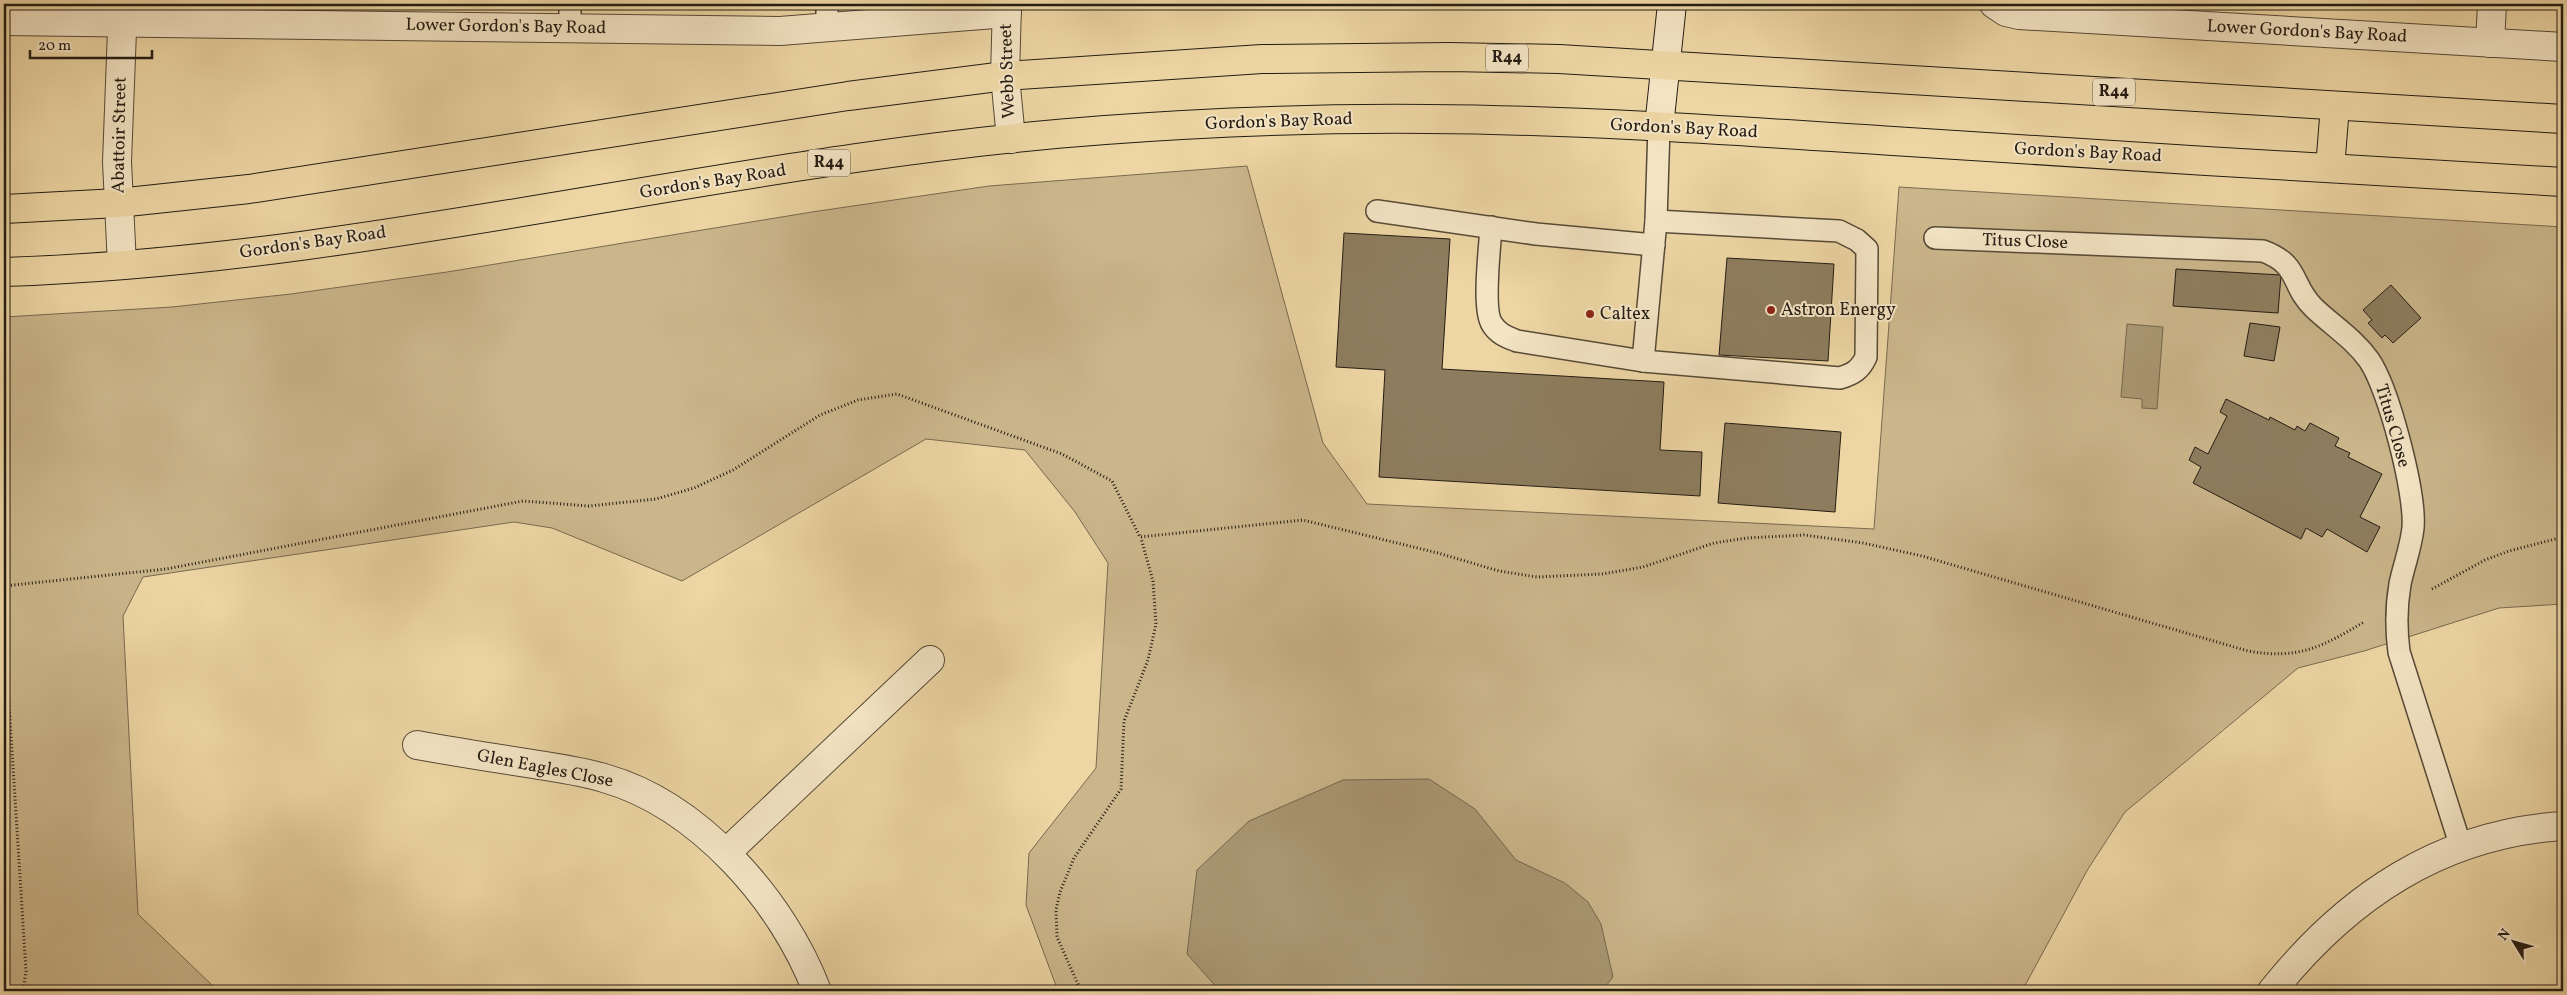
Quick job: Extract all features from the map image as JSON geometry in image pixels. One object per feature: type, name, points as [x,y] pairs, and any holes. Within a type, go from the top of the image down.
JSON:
[{"type":"main road","name":"R44","points":[[4,209],[118,203],[249,190],[848,96],[1006,76],[1169,63],[1350,56],[1558,59],[2563,119]]},
{"type":"main road","points":[[2330,168],[2335,106]]},
{"type":"main road","name":"Gordon's Bay Road","points":[[4,272],[122,265],[256,251],[351,238],[892,153],[1010,139],[1185,125],[1314,120],[1438,119],[1659,127],[2563,182]]},
{"type":"street","points":[[1659,127],[1672,4]]},
{"type":"street","name":"Lower Gordon's Bay Road","points":[[1994,4],[2006,12],[2019,15],[2563,47]]},
{"type":"street","points":[[2490,43],[2492,4]]},
{"type":"street","name":"Lower Gordon's Bay Road","points":[[4,21],[123,14],[570,16],[780,31],[827,15],[1007,8]]},
{"type":"street","name":"Webb Street","points":[[1007,8],[1006,76],[1010,139]]},
{"type":"street","name":"Abattoir Street","points":[[122,265],[117,162],[123,14]]},
{"type":"street","points":[[726,853],[930,660]]},
{"type":"street","name":"Glen Eagles Close","points":[[417,745],[605,778],[660,803],[695,826],[726,853],[774,909],[805,962],[817,991]]},
{"type":"street","points":[[2272,991],[2302,954],[2336,920],[2403,874],[2431,859],[2496,836],[2563,826]]},
{"type":"lane","points":[[1643,361],[1656,221],[1659,127]]},
{"type":"lane","points":[[1377,211],[1566,237],[1654,245]]},
{"type":"lane","points":[[1491,227],[1487,307],[1490,323],[1499,333],[1517,341],[1643,361],[1840,378],[1852,374],[1861,367],[1866,358],[1867,249],[1857,240],[1839,231],[1656,221]]},
{"type":"lane","name":"Titus Close","points":[[1934,238],[2263,251],[2284,261],[2293,272],[2310,304],[2355,343],[2370,361],[2390,403],[2413,510],[2411,543],[2396,607],[2399,652],[2461,847]]},
{"type":"path","points":[[4,586],[166,569],[523,501],[589,506],[656,499],[694,488],[733,470],[820,415],[858,400],[891,394],[914,399],[1062,454],[1112,481],[1140,537],[1152,581],[1156,624],[1148,660],[1124,720],[1122,783],[1115,798],[1074,858],[1060,892],[1056,910],[1057,937],[1081,991]]},
{"type":"path","points":[[1140,537],[1303,520],[1438,553],[1499,571],[1545,577],[1602,574],[1643,567],[1714,543],[1746,538],[1804,534],[1863,543],[1922,556],[2248,651],[2268,655],[2288,655],[2308,652],[2328,644],[2378,614],[2396,607],[2485,560],[2509,550],[2563,537]]},
{"type":"path","points":[[4,625],[26,971],[23,991]]},
{"type":"shaded area","points":[[1247,166],[1323,443],[1367,504],[1874,529],[1899,187],[2563,227],[2563,604],[2499,608],[2364,651],[2298,668],[2125,812],[2088,869],[2022,991],[1058,991],[1026,905],[1029,853],[1096,768],[1108,563],[1075,512],[1025,450],[926,439],[682,581],[552,528],[514,522],[143,577],[123,616],[138,914],[213,986],[509,988],[513,991],[4,991],[4,317],[172,307],[291,294],[447,272],[812,212],[989,186]]},
{"type":"shaded area","points":[[2127,324],[2163,327],[2157,409],[2142,408],[2142,399],[2121,397]]},
{"type":"shaded area","points":[[1429,779],[1475,809],[1516,860],[1565,883],[1588,902],[1601,924],[1613,977],[1602,991],[1220,991],[1187,954],[1197,870],[1249,821],[1343,780]]},
{"type":"building","points":[[1344,233],[1450,239],[1442,369],[1664,382],[1660,450],[1702,452],[1700,496],[1379,477],[1385,370],[1336,367]]},
{"type":"building","points":[[1727,258],[1834,264],[1828,361],[1719,355]]},
{"type":"building","points":[[2176,269],[2281,275],[2278,313],[2173,306]]},
{"type":"building","points":[[2391,285],[2421,318],[2393,343],[2385,335],[2382,338],[2368,323],[2372,320],[2363,310]]},
{"type":"building","points":[[2250,323],[2280,327],[2274,361],[2244,356]]},
{"type":"building","points":[[2226,399],[2269,420],[2270,417],[2295,430],[2297,426],[2305,431],[2310,423],[2339,438],[2335,446],[2350,453],[2348,457],[2382,474],[2360,517],[2380,527],[2367,552],[2327,529],[2322,537],[2306,528],[2301,539],[2193,483],[2201,467],[2189,460],[2195,447],[2208,454],[2227,416],[2220,412]]},
{"type":"building","points":[[1725,423],[1841,432],[1835,512],[1718,503]]},
{"type":"place","name":"Astron Energy","points":[[1771,310]]},
{"type":"place","name":"Caltex","points":[[1590,314]]}]
